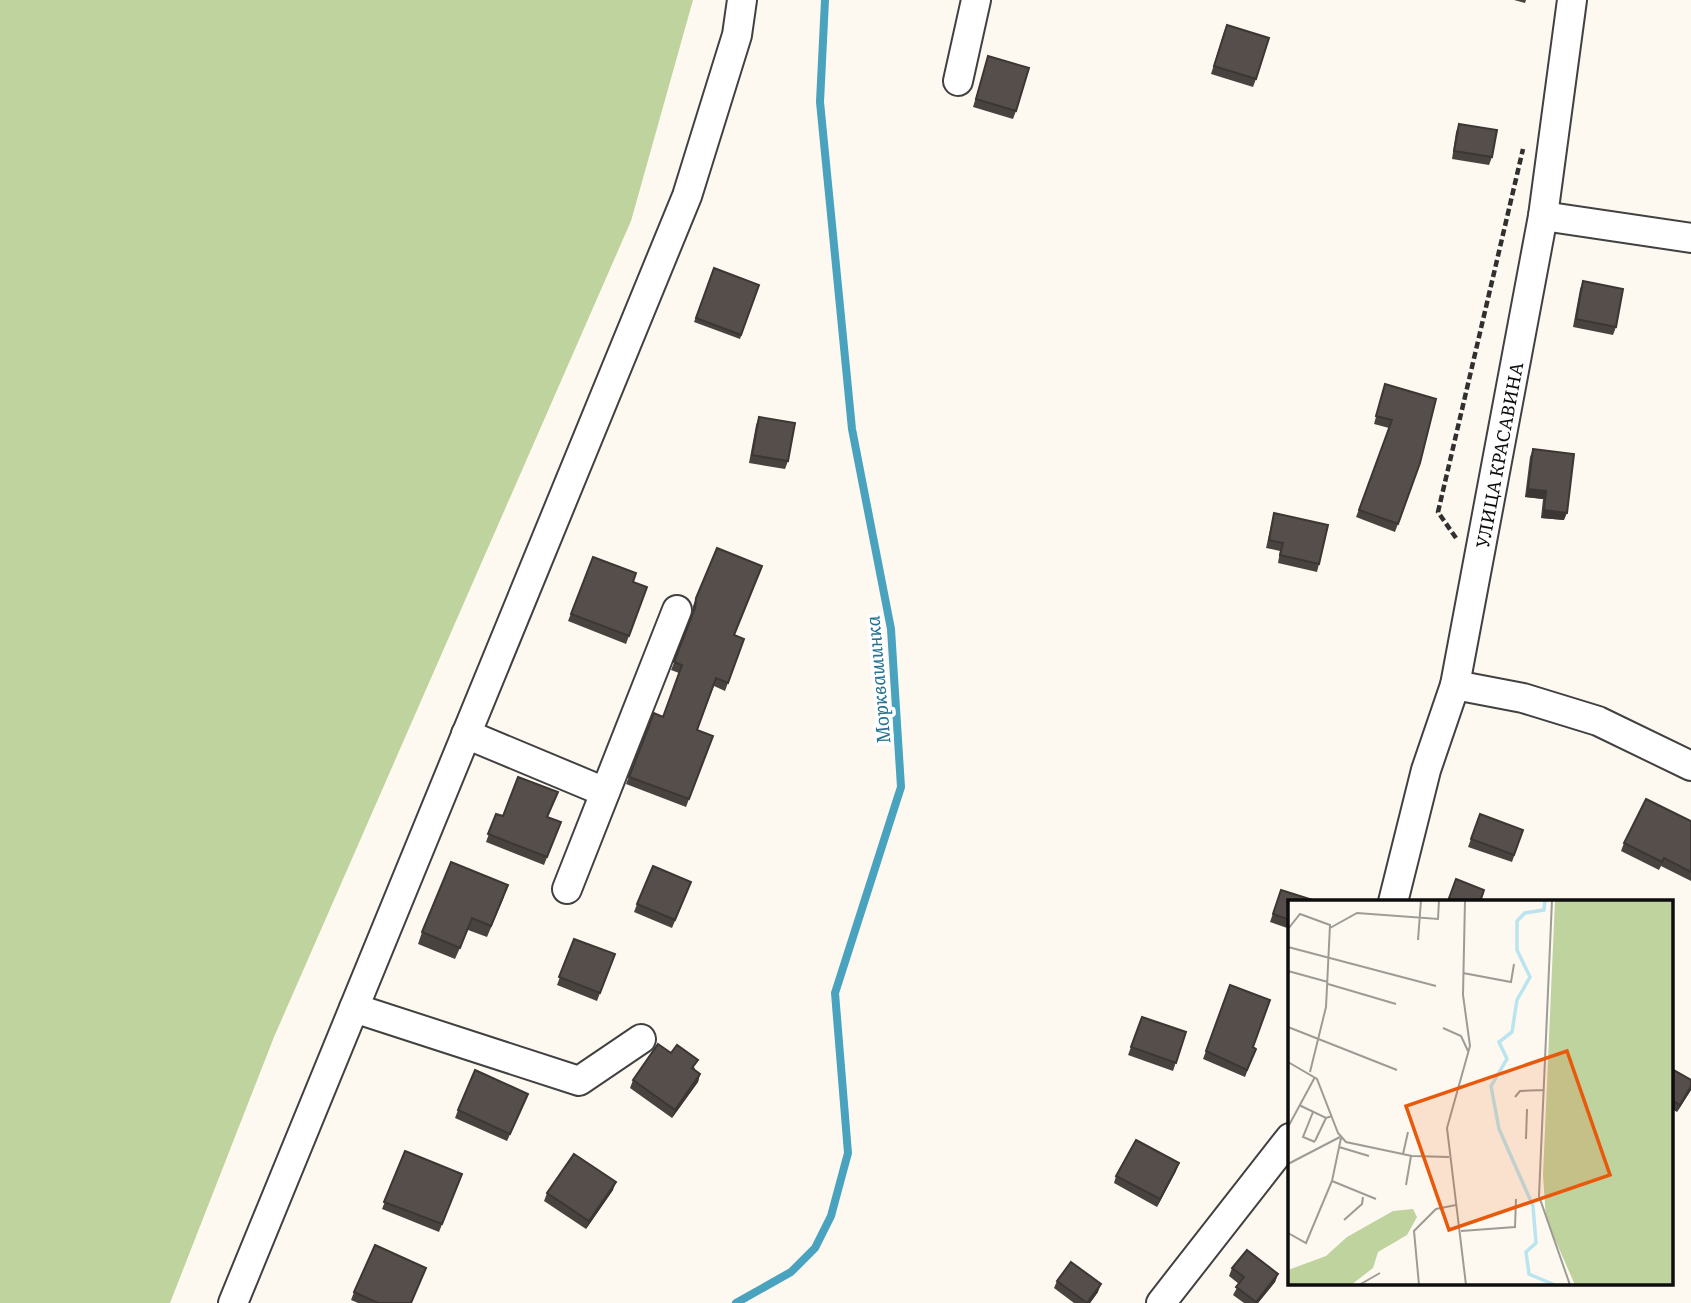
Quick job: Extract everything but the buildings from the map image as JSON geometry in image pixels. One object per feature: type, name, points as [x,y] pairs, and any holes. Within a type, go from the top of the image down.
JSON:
[{"type":"street","points":[[233,1303],[687,196],[737,35],[742,0]]},
{"type":"street","points":[[958,81],[976,0]]},
{"type":"street","name":"УЛИЦА КРАСАВИНА","points":[[1394,900],[1426,770],[1455,685],[1463,646],[1543,215],[1572,0]]},
{"type":"street","points":[[1543,215],[1691,238]]},
{"type":"street","points":[[566,889],[677,610]]},
{"type":"street","points":[[1455,685],[1522,698],[1598,721],[1691,766]]},
{"type":"street","points":[[466,734],[605,792]]},
{"type":"street","points":[[354,1008],[579,1082],[640,1038]]},
{"type":"street","points":[[1161,1303],[1288,1141]]},
{"type":"path","points":[[1477,568],[1438,512],[1524,143]]},
{"type":"green space","points":[[0,0],[693,0],[631,221],[274,1037],[170,1303],[0,1303]]},
{"type":"waterway","name":"Морквашинка","points":[[736,1303],[791,1272],[815,1248],[831,1216],[848,1153],[835,993],[901,787],[891,629],[852,429],[820,102],[825,0]]}]
